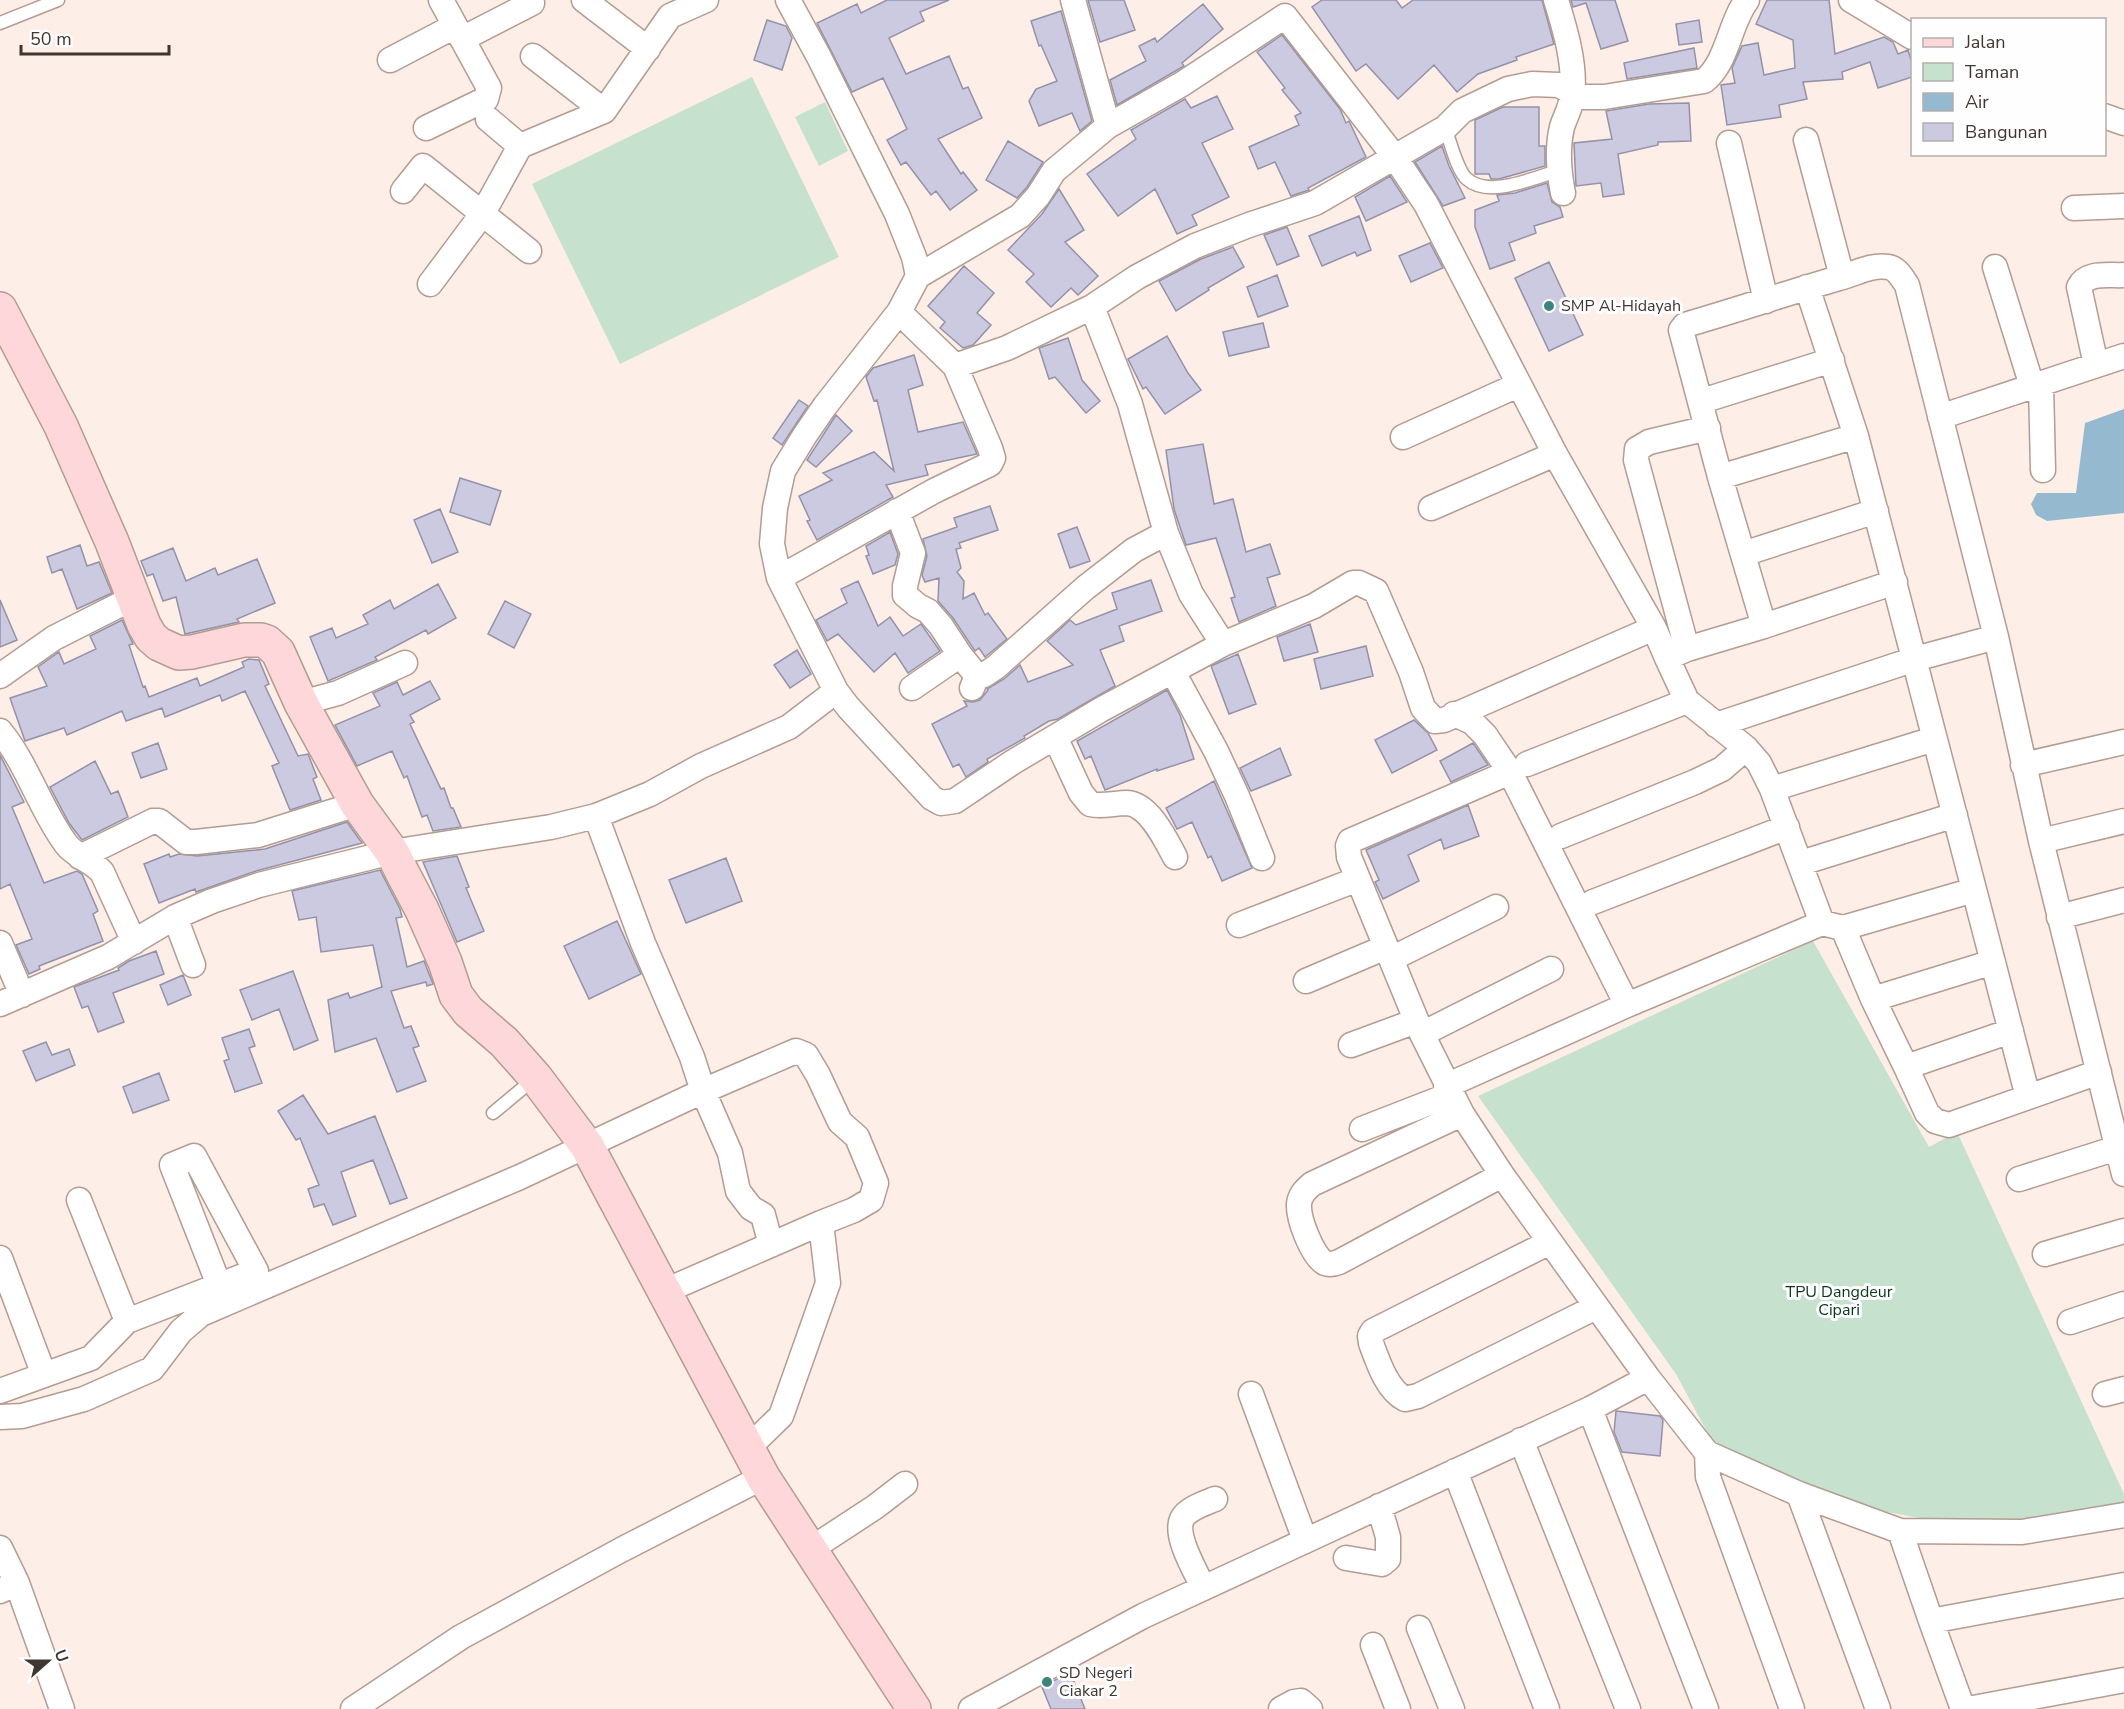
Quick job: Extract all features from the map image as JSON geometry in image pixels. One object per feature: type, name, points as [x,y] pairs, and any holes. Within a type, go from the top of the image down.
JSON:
[{"type":"street","points":[[426,128],[486,99],[489,88],[441,0]]},
{"type":"street","points":[[390,60],[532,3],[530,0]]},
{"type":"street","points":[[584,0],[648,49]]},
{"type":"street","points":[[430,284],[483,213],[520,146],[604,111],[670,16],[706,0]]},
{"type":"street","points":[[788,0],[897,214],[914,257],[918,276]]},
{"type":"street","points":[[1073,0],[1108,126]]},
{"type":"street","points":[[1556,0],[1569,43],[1573,93],[1561,131],[1562,181]]},
{"type":"street","points":[[955,366],[1006,348],[1092,307],[1137,278],[1196,246],[1315,203],[1445,128],[1462,111],[1509,89],[1532,84],[1548,84],[1559,85],[1584,97],[1604,97],[1704,81],[1712,75],[1734,22],[1747,0]]},
{"type":"street","points":[[1851,0],[1911,36]]},
{"type":"street","points":[[1654,628],[1444,720],[1435,720],[1423,708],[1411,672],[1376,591],[1359,583],[1353,583],[1330,598],[1223,644],[1102,709],[1013,762],[955,801],[941,803],[932,798],[917,782],[836,690],[779,578],[772,544],[775,508],[783,471],[825,406],[899,312],[918,276],[1020,216],[1038,196],[1053,171],[1108,126],[1182,84],[1285,16],[1394,156],[1426,204],[1555,453],[1654,628],[1677,653]]},
{"type":"street","points":[[533,56],[604,111]]},
{"type":"street","points":[[2106,117],[2124,123]]},
{"type":"street","points":[[488,119],[520,146]]},
{"type":"street","points":[[1806,140],[1842,278]]},
{"type":"street","points":[[1729,143],[1766,301]]},
{"type":"street","points":[[403,191],[423,166],[530,251]]},
{"type":"street","points":[[2074,208],[2124,206]]},
{"type":"street","points":[[1764,626],[1720,477],[1682,330],[1685,325],[1766,301],[1807,286],[1842,278],[1875,266],[1891,267],[1901,275],[1907,285],[1996,637],[2059,917],[2124,1174]]},
{"type":"street","points":[[1995,267],[2037,385],[2043,470]]},
{"type":"street","points":[[2096,365],[2079,286],[2089,277],[2124,275]]},
{"type":"street","points":[[1807,286],[1856,436],[2028,1096]]},
{"type":"street","points":[[1092,307],[1130,404],[1166,533],[1191,594],[1223,644]]},
{"type":"street","points":[[0,309],[61,426],[151,637],[173,651],[192,652],[244,640],[267,642],[278,652],[301,703],[357,804],[392,852],[422,910],[445,962],[456,995],[468,1011],[504,1042],[536,1078],[587,1146],[763,1477],[914,1709]]},
{"type":"street","points":[[779,578],[934,491],[990,464],[993,458],[955,366],[899,312]]},
{"type":"street","points":[[1940,417],[2124,356]]},
{"type":"street","points":[[1701,401],[1832,360]]},
{"type":"street","points":[[1403,437],[1518,385]]},
{"type":"street","points":[[1708,428],[1649,442],[1637,449],[1636,460],[1687,701],[1746,747],[1759,763],[1772,789],[1801,863],[1873,999],[1927,1113],[1935,1121],[1949,1125],[2099,1072]]},
{"type":"street","points":[[1720,477],[1856,436]]},
{"type":"street","points":[[1431,508],[1555,453]]},
{"type":"street","points":[[1743,554],[1876,511]]},
{"type":"street","points":[[897,512],[913,553],[905,595],[928,611],[941,626],[975,682],[996,667],[1085,588],[1134,550],[1166,533]]},
{"type":"street","points":[[1677,653],[1895,582]]},
{"type":"street","points":[[0,676],[54,638],[133,598]]},
{"type":"street","points":[[1716,725],[1915,659],[1996,637]]},
{"type":"street","points":[[912,688],[960,655]]},
{"type":"street","points":[[301,703],[338,693],[405,663]]},
{"type":"street","points":[[1173,672],[1216,751],[1262,858]]},
{"type":"street","points":[[0,1004],[108,957],[175,917],[259,885],[392,852],[551,827],[596,816],[650,794],[701,766],[789,727],[836,690]]},
{"type":"street","points":[[1687,701],[1519,768],[1350,841],[1349,857],[1419,1028],[1453,1098],[1502,1175],[1596,1307],[1707,1453],[1799,1494],[1900,1530],[2022,1532],[2124,1515]]},
{"type":"street","points":[[1454,714],[1472,722],[1519,768],[1627,1005]]},
{"type":"street","points":[[0,731],[29,774],[59,834],[80,857],[94,862],[102,872],[134,942]]},
{"type":"street","points":[[1055,737],[1081,793],[1090,804],[1097,806],[1136,804],[1147,813],[1166,839],[1175,857]]},
{"type":"street","points":[[1772,789],[1934,739]]},
{"type":"street","points":[[2023,765],[2124,742]]},
{"type":"street","points":[[1561,836],[1695,782],[1722,769],[1746,747]]},
{"type":"street","points":[[80,857],[153,821],[159,821],[186,842],[196,842],[258,835],[357,804]]},
{"type":"street","points":[[596,816],[643,943],[730,1153],[738,1191],[751,1208],[763,1215],[771,1245]]},
{"type":"street","points":[[1801,863],[1955,816]]},
{"type":"street","points":[[2041,841],[2124,821]]},
{"type":"street","points":[[1593,902],[1787,827]]},
{"type":"street","points":[[1239,925],[1358,879]]},
{"type":"street","points":[[1502,1175],[1339,1262],[1329,1264],[1323,1262],[1313,1250],[1301,1220],[1299,1204],[1304,1191],[1312,1184],[1453,1098],[1627,1005],[1833,925],[1974,890]]},
{"type":"street","points":[[2059,917],[2124,900]]},
{"type":"street","points":[[1306,981],[1388,953],[1496,907]]},
{"type":"street","points":[[175,917],[193,965]]},
{"type":"street","points":[[0,943],[22,994]]},
{"type":"street","points":[[1873,999],[1993,962]]},
{"type":"street","points":[[1351,1045],[1419,1028],[1551,969]]},
{"type":"street","points":[[1906,1067],[2010,1031]]},
{"type":"street","points":[[0,1417],[22,1416],[84,1399],[152,1369],[182,1331],[201,1314],[408,1226],[796,1052],[806,1055],[840,1122],[858,1137],[876,1183],[871,1200],[854,1210],[665,1291]]},
{"type":"street","points":[[1362,1129],[1453,1098]]},
{"type":"street","points":[[2019,1179],[2117,1148]]},
{"type":"street","points":[[0,1391],[91,1358],[127,1321],[219,1286],[256,1271],[194,1156],[172,1165],[219,1286]]},
{"type":"street","points":[[79,1200],[127,1321]]},
{"type":"street","points":[[748,1448],[781,1416],[828,1283],[821,1223]]},
{"type":"street","points":[[2045,1254],[2124,1232]]},
{"type":"street","points":[[1550,1242],[1373,1331],[1370,1336],[1371,1343],[1392,1387],[1399,1396],[1410,1400],[1596,1307]]},
{"type":"street","points":[[0,1258],[44,1375]]},
{"type":"street","points":[[2070,1322],[2124,1304]]},
{"type":"street","points":[[971,1709],[1143,1616],[1590,1409],[1648,1378]]},
{"type":"street","points":[[1251,1394],[1305,1540]]},
{"type":"street","points":[[1590,1409],[1706,1709]]},
{"type":"street","points":[[1521,1440],[1628,1709]]},
{"type":"street","points":[[1707,1453],[1708,1477],[1792,1709]]},
{"type":"street","points":[[1455,1471],[1547,1709]]},
{"type":"street","points":[[353,1709],[461,1637],[621,1550],[763,1477]]},
{"type":"street","points":[[812,1549],[905,1484]]},
{"type":"street","points":[[1799,1494],[1878,1709]]},
{"type":"street","points":[[1203,1587],[1182,1541],[1182,1520],[1187,1513],[1215,1499]]},
{"type":"street","points":[[1346,1558],[1382,1564],[1388,1559],[1388,1537],[1379,1506]]},
{"type":"street","points":[[1900,1530],[1931,1621],[1966,1709],[2124,1680]]},
{"type":"street","points":[[0,1548],[9,1587],[62,1709]]},
{"type":"street","points":[[1931,1621],[2124,1585]]},
{"type":"street","points":[[1419,1628],[1452,1709]]},
{"type":"street","points":[[1372,1645],[1398,1709]]},
{"type":"street","points":[[1281,1709],[1301,1701],[1310,1709]]},
{"type":"lane","points":[[0,22],[32,5],[58,0]]},
{"type":"lane","points":[[1445,128],[1462,173],[1467,180],[1483,187],[1562,181]]},
{"type":"lane","points":[[493,1113],[536,1078]]},
{"type":"green space","points":[[752,77],[839,257],[620,364],[532,184]]},
{"type":"green space","points":[[825,102],[848,151],[819,166],[795,117]]},
{"type":"green space","name":"TPU Dangdeur Cipari","points":[[1813,941],[1929,1147],[1957,1132],[2124,1494],[2124,1506],[1985,1530],[1811,1498],[1721,1458],[1676,1374],[1478,1096]]},
{"type":"water","points":[[2124,409],[2124,513],[2047,521],[2036,515],[2031,504],[2037,493],[2076,493],[2085,423]]},
{"type":"building","points":[[887,0],[949,0],[920,12],[924,21],[889,38],[906,74],[949,56],[963,89],[968,87],[982,118],[938,139],[961,174],[963,172],[977,190],[950,210],[936,191],[931,195],[906,162],[901,165],[887,140],[907,129],[883,78],[852,92],[817,23],[857,4],[861,13]]},
{"type":"building","points":[[1088,0],[1124,0],[1135,30],[1100,42]]},
{"type":"building","points":[[1322,0],[1396,0],[1402,8],[1413,0],[1542,0],[1554,44],[1516,57],[1517,60],[1478,74],[1457,92],[1434,65],[1398,99],[1366,64],[1356,71],[1312,7]]},
{"type":"building","points":[[1571,0],[1615,0],[1628,41],[1601,49],[1586,3],[1573,7]]},
{"type":"building","points":[[1767,0],[1829,0],[1835,54],[1884,37],[1893,42],[1898,54],[1908,50],[1911,60],[1911,77],[1878,88],[1870,62],[1842,72],[1843,79],[1803,82],[1807,99],[1779,105],[1781,117],[1727,125],[1721,85],[1735,83],[1732,68],[1742,46],[1758,43],[1764,75],[1795,68],[1793,40],[1756,24]]},
{"type":"building","points":[[1203,4],[1223,29],[1182,63],[1184,66],[1117,105],[1110,80],[1146,61],[1139,46],[1155,38],[1157,42]]},
{"type":"building","points":[[1061,11],[1092,121],[1080,131],[1072,113],[1039,126],[1029,101],[1036,89],[1057,81],[1041,45],[1039,46],[1031,21]]},
{"type":"building","points":[[767,20],[786,26],[792,38],[782,70],[754,60]]},
{"type":"building","points":[[1699,20],[1702,42],[1679,45],[1676,24]]},
{"type":"building","points":[[1282,35],[1340,109],[1346,123],[1349,121],[1366,157],[1308,188],[1309,190],[1291,196],[1275,162],[1258,169],[1249,147],[1299,125],[1295,116],[1301,113],[1282,90],[1285,88],[1257,52]]},
{"type":"building","points":[[1694,48],[1697,68],[1627,79],[1624,63]]},
{"type":"building","points":[[1217,96],[1233,129],[1202,143],[1229,197],[1192,215],[1197,225],[1177,234],[1155,189],[1118,216],[1087,174],[1136,139],[1131,130],[1185,99],[1191,108]]},
{"type":"building","points":[[1689,103],[1691,141],[1658,142],[1658,145],[1618,154],[1624,194],[1603,197],[1601,183],[1576,186],[1574,143],[1612,139],[1606,111],[1649,104]]},
{"type":"building","points":[[1503,107],[1539,107],[1539,146],[1545,146],[1545,166],[1499,179],[1491,179],[1489,174],[1475,174],[1475,120]]},
{"type":"building","points":[[1008,141],[1043,162],[1017,198],[986,180]]},
{"type":"building","points":[[1442,146],[1465,198],[1443,206],[1415,162]]},
{"type":"building","points":[[1390,176],[1407,202],[1366,221],[1355,197]]},
{"type":"building","points":[[1547,183],[1552,202],[1560,207],[1563,217],[1534,226],[1536,233],[1509,243],[1515,260],[1490,269],[1475,227],[1475,210],[1499,201],[1497,195],[1515,193]]},
{"type":"building","points":[[1059,189],[1084,230],[1065,242],[1098,276],[1078,295],[1071,288],[1051,307],[1026,282],[1034,274],[1008,250],[1042,214]]},
{"type":"building","points":[[1359,216],[1371,250],[1357,256],[1355,252],[1322,266],[1309,236]]},
{"type":"building","points":[[1287,227],[1299,256],[1277,265],[1264,235]]},
{"type":"building","points":[[1430,243],[1443,268],[1411,282],[1399,256]]},
{"type":"building","points":[[1233,247],[1244,267],[1208,288],[1209,290],[1176,311],[1159,281],[1201,259]]},
{"type":"building","name":"SMP Al-Hidayah","points":[[1549,262],[1583,335],[1549,351],[1515,278]]},
{"type":"building","points":[[964,266],[994,293],[977,313],[991,325],[973,345],[963,348],[940,328],[945,322],[928,306]]},
{"type":"building","points":[[1277,275],[1288,306],[1258,317],[1247,287]]},
{"type":"building","points":[[1263,323],[1269,347],[1229,356],[1223,332]]},
{"type":"building","points":[[1167,336],[1188,373],[1201,390],[1165,414],[1146,387],[1143,389],[1128,359]]},
{"type":"building","points":[[1068,338],[1082,380],[1100,401],[1086,413],[1055,377],[1049,379],[1039,348]]},
{"type":"building","points":[[914,355],[923,385],[908,390],[918,432],[963,422],[977,454],[925,465],[928,475],[886,485],[893,497],[817,540],[807,521],[810,520],[799,496],[832,480],[823,473],[874,452],[894,471],[877,400],[874,401],[866,377],[873,368]]},
{"type":"building","points":[[799,400],[808,406],[782,445],[773,438]]},
{"type":"building","points":[[836,415],[852,431],[816,467],[807,460]]},
{"type":"building","points":[[1203,444],[1214,504],[1233,499],[1246,552],[1270,544],[1280,574],[1267,578],[1276,606],[1239,622],[1231,598],[1235,597],[1216,538],[1186,545],[1174,509],[1166,450]]},
{"type":"building","points":[[460,478],[501,491],[490,525],[450,512]]},
{"type":"building","points":[[990,506],[998,530],[959,543],[961,548],[956,549],[961,568],[957,572],[964,581],[963,599],[974,593],[985,615],[988,613],[1007,639],[985,657],[979,648],[975,651],[953,618],[938,601],[939,578],[925,582],[922,575],[927,556],[923,539],[957,527],[954,518]]},
{"type":"building","points":[[440,509],[458,552],[432,563],[414,520]]},
{"type":"building","points":[[1077,527],[1090,561],[1070,568],[1058,534]]},
{"type":"building","points":[[890,532],[898,554],[895,565],[873,574],[866,556],[869,555],[866,546]]},
{"type":"building","points":[[80,545],[87,566],[99,562],[112,593],[77,609],[62,569],[52,573],[47,557]]},
{"type":"building","points":[[173,548],[186,581],[215,568],[218,575],[257,559],[275,603],[237,619],[239,622],[185,634],[176,597],[163,601],[153,574],[147,576],[141,561]]},
{"type":"building","points":[[1151,580],[1162,611],[1119,626],[1124,641],[1100,650],[1115,686],[1024,736],[1025,738],[987,759],[988,762],[966,777],[959,764],[953,767],[932,724],[967,706],[964,701],[980,700],[987,689],[1004,679],[1020,665],[1028,682],[1073,665],[1047,641],[1070,620],[1076,625],[1117,609],[1112,593]]},
{"type":"building","points":[[858,581],[878,626],[890,617],[903,636],[921,624],[940,651],[908,673],[895,653],[874,672],[838,634],[827,641],[816,620],[847,603],[841,589]]},
{"type":"building","points":[[438,584],[456,618],[428,634],[426,630],[375,657],[377,660],[328,681],[310,637],[332,628],[336,638],[368,624],[363,615],[390,600],[394,609]]},
{"type":"building","points":[[0,600],[17,640],[0,647]]},
{"type":"building","points":[[505,601],[531,614],[514,648],[488,634]]},
{"type":"building","points":[[122,620],[133,644],[129,645],[143,687],[145,686],[149,697],[197,678],[200,686],[244,667],[242,662],[249,659],[259,660],[269,684],[265,686],[298,756],[308,754],[317,777],[313,779],[321,800],[290,810],[272,766],[279,763],[245,691],[222,701],[220,695],[165,717],[162,708],[126,721],[122,711],[67,735],[64,728],[25,741],[10,698],[47,686],[38,667],[59,652],[64,664],[96,649],[90,636]]},
{"type":"building","points":[[1310,624],[1318,652],[1284,661],[1277,637]]},
{"type":"building","points":[[1366,646],[1373,676],[1321,689],[1314,659]]},
{"type":"building","points":[[797,650],[811,674],[790,688],[774,665]]},
{"type":"building","points":[[1238,654],[1256,704],[1229,714],[1211,666]]},
{"type":"building","points":[[430,681],[440,699],[410,715],[414,722],[410,724],[441,789],[444,788],[461,827],[433,831],[427,815],[422,817],[407,776],[404,778],[392,751],[357,766],[335,725],[380,706],[373,693],[397,682],[403,695]]},
{"type":"building","points":[[1167,690],[1180,715],[1194,759],[1157,771],[1157,769],[1105,790],[1091,756],[1085,759],[1077,741]]},
{"type":"building","points":[[1414,720],[1428,733],[1437,750],[1392,773],[1375,740]]},
{"type":"building","points":[[158,743],[167,769],[141,778],[132,753]]},
{"type":"building","points":[[1473,743],[1488,765],[1451,782],[1440,761]]},
{"type":"building","points":[[1280,748],[1291,775],[1251,791],[1240,768]]},
{"type":"building","points":[[0,755],[24,802],[12,807],[44,883],[77,871],[82,874],[98,911],[93,914],[103,941],[39,966],[40,969],[29,974],[16,945],[32,939],[10,884],[0,889]]},
{"type":"building","points":[[95,761],[111,794],[118,791],[128,817],[82,840],[69,823],[50,787]]},
{"type":"building","points":[[1214,781],[1252,868],[1222,881],[1211,856],[1208,858],[1192,822],[1177,829],[1166,808]]},
{"type":"building","points":[[1468,805],[1479,836],[1444,849],[1441,839],[1408,855],[1419,881],[1383,899],[1375,882],[1379,880],[1366,850]]},
{"type":"building","points":[[347,822],[362,843],[256,871],[196,892],[195,889],[159,903],[144,864],[169,854],[170,857],[179,854],[197,856],[265,849]]},
{"type":"building","points":[[457,856],[469,887],[466,888],[484,931],[457,942],[423,862]]},
{"type":"building","points":[[726,858],[742,901],[686,923],[669,880]]},
{"type":"building","points":[[380,870],[400,909],[402,917],[396,918],[407,967],[424,961],[433,984],[427,986],[426,982],[391,991],[404,1028],[411,1026],[419,1046],[413,1048],[426,1081],[397,1092],[376,1038],[335,1052],[328,1000],[348,993],[350,998],[382,987],[373,945],[321,952],[316,917],[299,920],[292,891]]},
{"type":"building","points":[[617,921],[641,974],[589,999],[564,946]]},
{"type":"building","points":[[156,951],[164,974],[113,993],[124,1022],[98,1032],[88,1006],[82,1008],[74,987],[119,970],[118,968],[129,961]]},
{"type":"building","points":[[293,971],[318,1040],[294,1050],[279,1009],[252,1020],[240,990]]},
{"type":"building","points":[[183,975],[191,995],[168,1005],[160,985]]},
{"type":"building","points":[[249,1029],[255,1046],[249,1048],[262,1083],[235,1092],[224,1061],[229,1059],[222,1038]]},
{"type":"building","points":[[46,1042],[52,1055],[69,1049],[75,1065],[36,1081],[23,1051]]},
{"type":"building","points":[[159,1073],[169,1100],[133,1113],[123,1087]]},
{"type":"building","points":[[303,1095],[328,1134],[375,1116],[407,1198],[390,1204],[373,1160],[341,1172],[356,1216],[333,1225],[324,1204],[314,1207],[308,1189],[319,1185],[300,1138],[296,1140],[278,1111]]},
{"type":"building","points":[[1616,1411],[1660,1416],[1663,1420],[1660,1456],[1622,1452],[1614,1432]]},
{"type":"building","points":[[1070,1672],[1085,1709],[1051,1709],[1042,1687]]},
{"type":"place","name":"SMP Al-Hidayah","points":[[1549,306]]},
{"type":"place","name":"SD Negeri Ciakar 2","points":[[1047,1682]]}]
